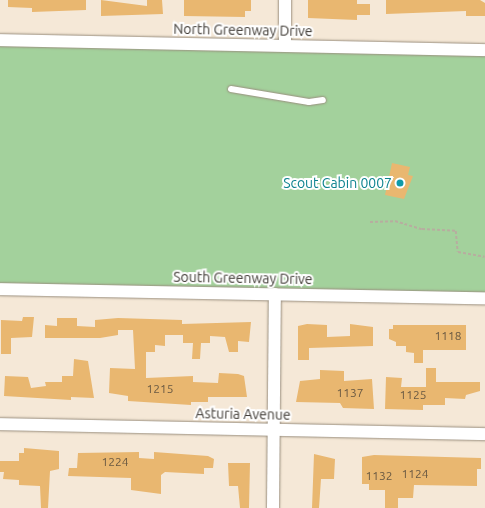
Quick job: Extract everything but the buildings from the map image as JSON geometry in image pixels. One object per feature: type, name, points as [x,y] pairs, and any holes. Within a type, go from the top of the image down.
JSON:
[{"type":"street","points":[[285,0],[285,45]]},
{"type":"street","name":"North Greenway Drive","points":[[0,40],[485,50]]},
{"type":"street","name":"South Greenway Drive","points":[[0,288],[485,298]]},
{"type":"street","points":[[273,508],[275,294]]},
{"type":"street","name":"Asturia Avenue","points":[[0,424],[485,434]]},
{"type":"lane","points":[[231,89],[309,102],[323,100]]},
{"type":"path","points":[[370,222],[395,221],[422,229],[456,231],[458,252],[485,257]]},
{"type":"green space","points":[[0,44],[485,54],[485,294],[0,284]]},
{"type":"place","name":"Scout Cabin 0007","points":[[400,183]]}]
